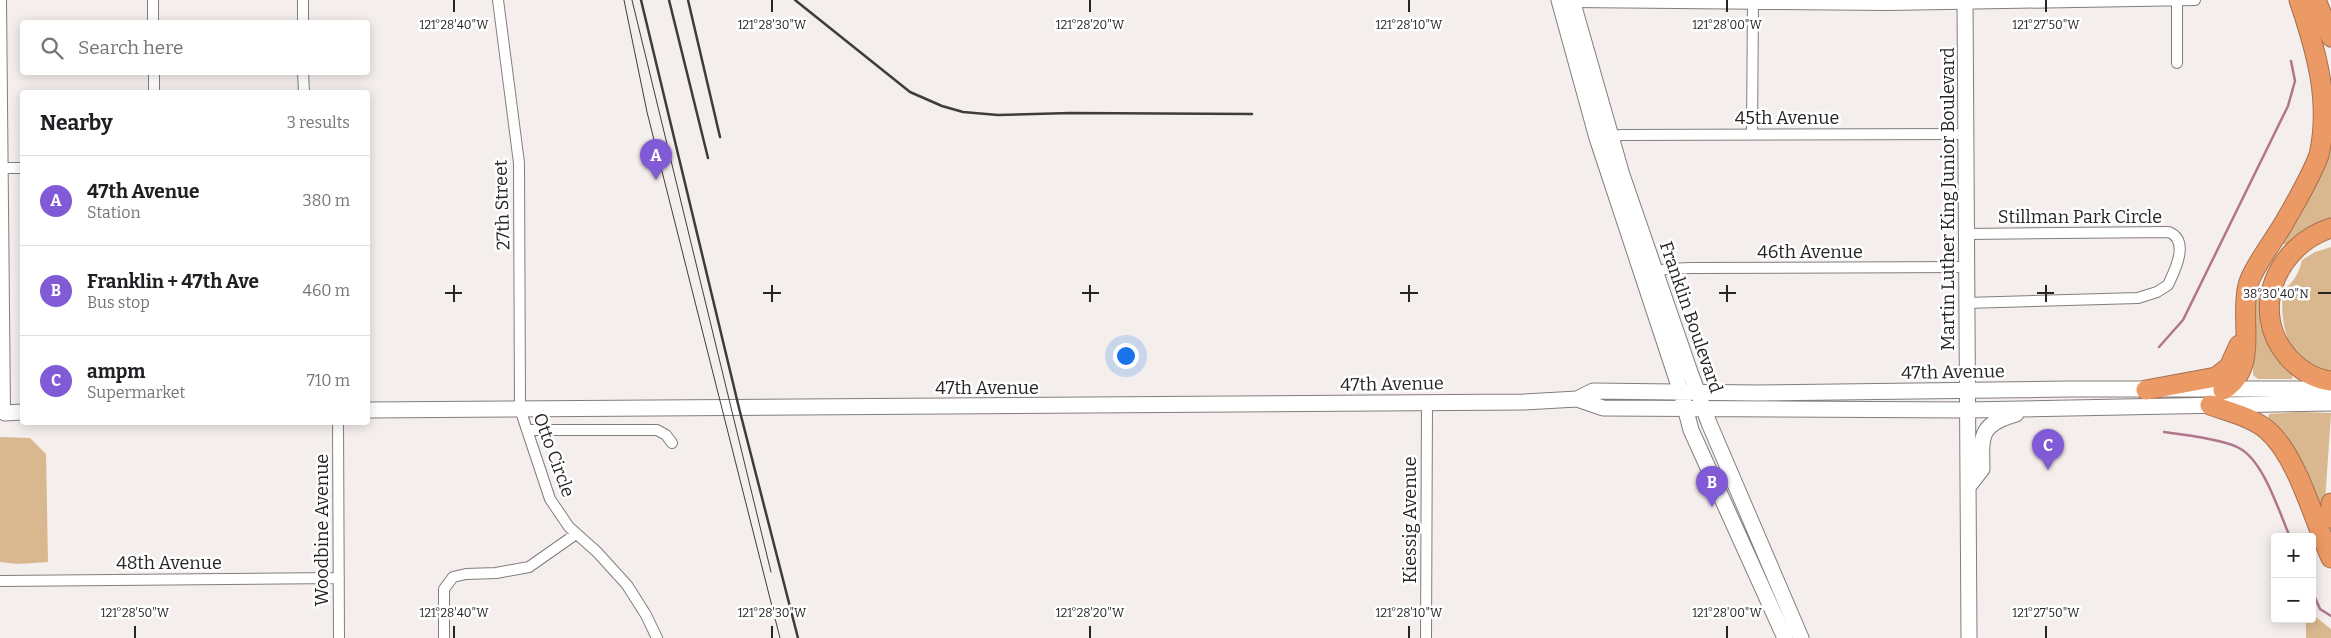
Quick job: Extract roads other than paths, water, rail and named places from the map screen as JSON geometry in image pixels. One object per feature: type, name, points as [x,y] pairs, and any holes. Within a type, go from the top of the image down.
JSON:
[{"type":"highway","points":[[2222,390],[2232,384],[2241,373],[2245,346],[2248,284],[2308,182],[2319,154],[2325,129],[2325,87],[2316,50],[2299,0]]},
{"type":"highway","points":[[2316,0],[2331,37]]},
{"type":"highway","points":[[2331,228],[2305,240],[2288,256],[2274,281],[2269,305],[2274,334],[2283,351],[2292,362],[2308,373],[2331,380]]},
{"type":"highway","points":[[2146,390],[2216,377],[2229,367],[2245,325]]},
{"type":"highway","points":[[2210,405],[2248,419],[2266,429],[2281,445],[2331,558]]},
{"type":"highway","points":[[2331,503],[2331,518]]},
{"type":"main road","name":"Franklin Boulevard","points":[[1568,1],[1610,137],[1697,392],[1801,638]]},
{"type":"main road","name":"Franklin Boulevard","points":[[1568,1],[1610,177],[1681,392],[1691,430],[1785,638]]},
{"type":"main road","name":"Martin Luther King Junior Boulevard","points":[[1965,1],[1969,638]]},
{"type":"main road","points":[[1595,85],[1594,107],[1610,157],[1610,177],[1619,189],[1634,232],[1646,245]]},
{"type":"main road","name":"47th Avenue","points":[[1577,399],[1593,391],[2331,389]]},
{"type":"main road","name":"47th Avenue","points":[[370,410],[1524,402],[1577,399],[1603,408],[1685,409],[1968,410],[2331,403]]},
{"type":"main road","points":[[1968,487],[1982,469],[1982,437],[1989,426],[2001,418],[2037,408]]},
{"type":"main road","points":[[2,412],[20,412]]},
{"type":"street","points":[[2,0],[2,412]]},
{"type":"street","points":[[153,0],[153,20]]},
{"type":"street","points":[[303,0],[303,20]]},
{"type":"street","name":"27th Street","points":[[498,0],[519,167],[520,409]]},
{"type":"street","points":[[2177,0],[2177,63]]},
{"type":"street","points":[[1568,1],[1887,5],[1965,1],[2195,0]]},
{"type":"street","points":[[1752,134],[1753,2]]},
{"type":"street","points":[[154,75],[154,90]]},
{"type":"street","points":[[303,75],[304,90]]},
{"type":"street","name":"45th Avenue","points":[[1610,137],[1621,135],[1965,134]]},
{"type":"street","points":[[1,168],[20,168]]},
{"type":"street","name":"Stillman Park Circle","points":[[1966,234],[2169,232],[2177,237],[2180,246],[2168,285],[2157,292],[2138,298],[1966,303]]},
{"type":"street","name":"46th Avenue","points":[[1656,272],[1666,269],[1691,268],[1966,267]]},
{"type":"street","name":"Kiessig Avenue","points":[[1426,638],[1427,402]]},
{"type":"street","name":"Otto Circle","points":[[520,409],[550,499],[558,514],[576,534],[597,552],[626,585],[646,615],[657,638]]},
{"type":"street","name":"Woodbine Avenue","points":[[338,425],[339,638]]},
{"type":"street","points":[[527,430],[657,430],[666,435],[672,443]]},
{"type":"street","points":[[444,638],[444,589],[454,577],[466,574],[496,573],[529,567],[576,534]]},
{"type":"street","name":"48th Avenue","points":[[0,581],[339,578]]},
{"type":"waterway","points":[[2159,347],[2183,320],[2288,106],[2295,81],[2291,61]]},
{"type":"waterway","points":[[2164,432],[2224,442],[2239,448],[2248,455],[2256,464],[2270,488],[2288,533]]},
{"type":"waterway","points":[[2316,600],[2320,609],[2331,616]]},
{"type":"tram line","points":[[624,0],[647,112],[780,638]]},
{"type":"tram line","points":[[632,0],[771,572]]},
{"type":"railway","points":[[641,0],[739,408],[798,638]]},
{"type":"railway","points":[[669,0],[708,158]]},
{"type":"railway","points":[[688,0],[720,137]]},
{"type":"railway","points":[[795,0],[910,92],[942,106],[963,112],[998,115],[1070,113],[1252,114]]},
{"type":"place","name":"47th Avenue","points":[[656,180]]},
{"type":"place","name":"ampm","points":[[2048,470]]},
{"type":"place","name":"Franklin + 47th Ave","points":[[1712,507]]}]
